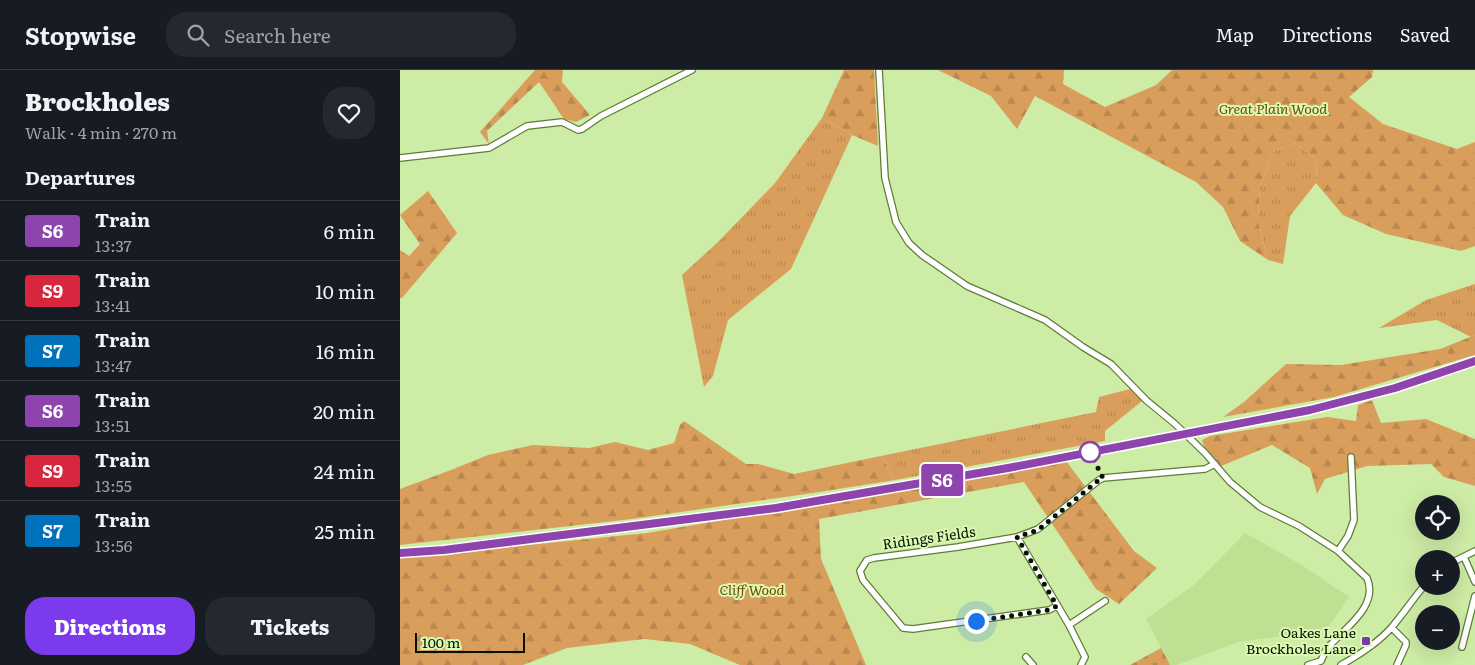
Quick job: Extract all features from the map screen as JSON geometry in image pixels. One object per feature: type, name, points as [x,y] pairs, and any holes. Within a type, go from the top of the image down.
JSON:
[{"type":"street","points":[[400,158],[489,148],[526,126],[562,122],[578,130],[582,129],[601,116],[692,70]]},
{"type":"street","points":[[879,70],[886,178],[896,222],[909,243],[922,255],[967,286],[1045,320],[1111,364],[1146,400],[1174,423],[1205,453],[1230,482],[1260,507],[1299,526],[1338,551],[1366,578],[1369,583],[1369,589],[1360,614],[1326,650],[1321,663],[1308,665]]},
{"type":"street","points":[[1338,551],[1348,536],[1354,520],[1351,458]]},
{"type":"street","name":"Ridings Fields","points":[[1057,606],[1049,610],[991,619],[913,629],[903,628],[863,580],[860,571],[867,560],[874,558],[958,548],[1017,537],[1038,530],[1103,478],[1205,469],[1214,464]]},
{"type":"street","points":[[1017,537],[1085,657],[1081,665]]},
{"type":"street","points":[[1460,558],[1475,552]]},
{"type":"street","points":[[1464,556],[1475,582]]},
{"type":"street","points":[[1341,665],[1377,642],[1392,628],[1417,595]]},
{"type":"street","points":[[1462,647],[1475,596]]},
{"type":"street","points":[[1068,625],[1105,601]]},
{"type":"street","points":[[1392,628],[1406,642],[1397,665]]},
{"type":"street","points":[[1026,657],[1032,665]]},
{"type":"shaded area","points":[[1245,533],[1300,564],[1349,597],[1326,630],[1238,642],[1177,665],[1170,665],[1146,619],[1194,585]]},
{"type":"green space","points":[[535,70],[563,70],[562,82],[590,115],[576,122],[564,119],[539,82],[487,131],[489,144],[480,132]]},
{"type":"green space","points":[[844,70],[874,70],[878,146],[852,135],[822,118]]},
{"type":"green space","name":"Great Plain Wood","points":[[938,70],[1064,70],[1063,84],[1105,107],[1156,85],[1172,70],[1373,70],[1372,77],[1349,97],[1383,124],[1457,149],[1475,142],[1475,246],[1461,251],[1386,234],[1343,215],[1316,183],[1317,159],[1295,143],[1274,151],[1260,186],[1258,221],[1268,260],[1240,241],[1223,207],[1196,182],[1035,96],[1017,129],[991,96]]},
{"type":"green space","points":[[822,118],[852,135],[791,269],[728,320],[713,376],[704,387],[682,275],[717,243],[775,183]]},
{"type":"green space","points":[[1295,143],[1317,159],[1316,183],[1290,216],[1283,264],[1268,260],[1258,221],[1260,186],[1274,151]]},
{"type":"green space","points":[[428,191],[457,233],[402,298],[400,298],[400,250],[409,256],[420,244],[400,215]]},
{"type":"green space","points":[[1475,284],[1475,335],[1471,337],[1437,320],[1379,328],[1426,300]]},
{"type":"green space","points":[[1475,335],[1475,355],[1334,397],[1223,417],[1244,402],[1286,364],[1341,365],[1440,349]]},
{"type":"green space","points":[[1130,389],[1142,401],[1105,431],[1105,441],[895,480],[881,456],[1096,412],[1099,397]]},
{"type":"green space","points":[[1372,400],[1381,423],[1426,419],[1475,439],[1475,486],[1444,477],[1431,464],[1367,466],[1325,479],[1317,494],[1310,468],[1272,445],[1221,466],[1205,449],[1202,440],[1210,436],[1327,417],[1356,421],[1358,405]]},
{"type":"green space","points":[[684,421],[746,464],[758,464],[794,474],[881,456],[895,480],[632,519],[400,545],[400,489],[488,455],[533,445],[589,448],[615,442],[648,450],[674,443],[680,425]]},
{"type":"green space","name":"Cliff Wood","points":[[1066,461],[1134,551],[1157,568],[1119,604],[1096,589],[1024,482],[819,519],[821,559],[866,665],[740,665],[690,644],[644,639],[567,648],[523,665],[400,665],[400,558],[647,533]]},
{"type":"green space","points":[[1161,648],[1170,665],[1130,665]]},
{"type":"railway","points":[[400,553],[445,550],[777,508],[1009,468],[1310,410],[1395,388],[1475,361]]},
{"type":"train","name":"S6","points":[[400,553],[444,550],[776,508],[1008,468],[1310,410],[1395,388],[1475,361]]},
{"type":"place","name":"Oakes Lane Brockholes Lane","points":[[1366,641]]},
{"type":"route","points":[[976,621],[1049,610],[1057,606],[1017,537],[1038,530],[1103,478],[1090,452]]}]
